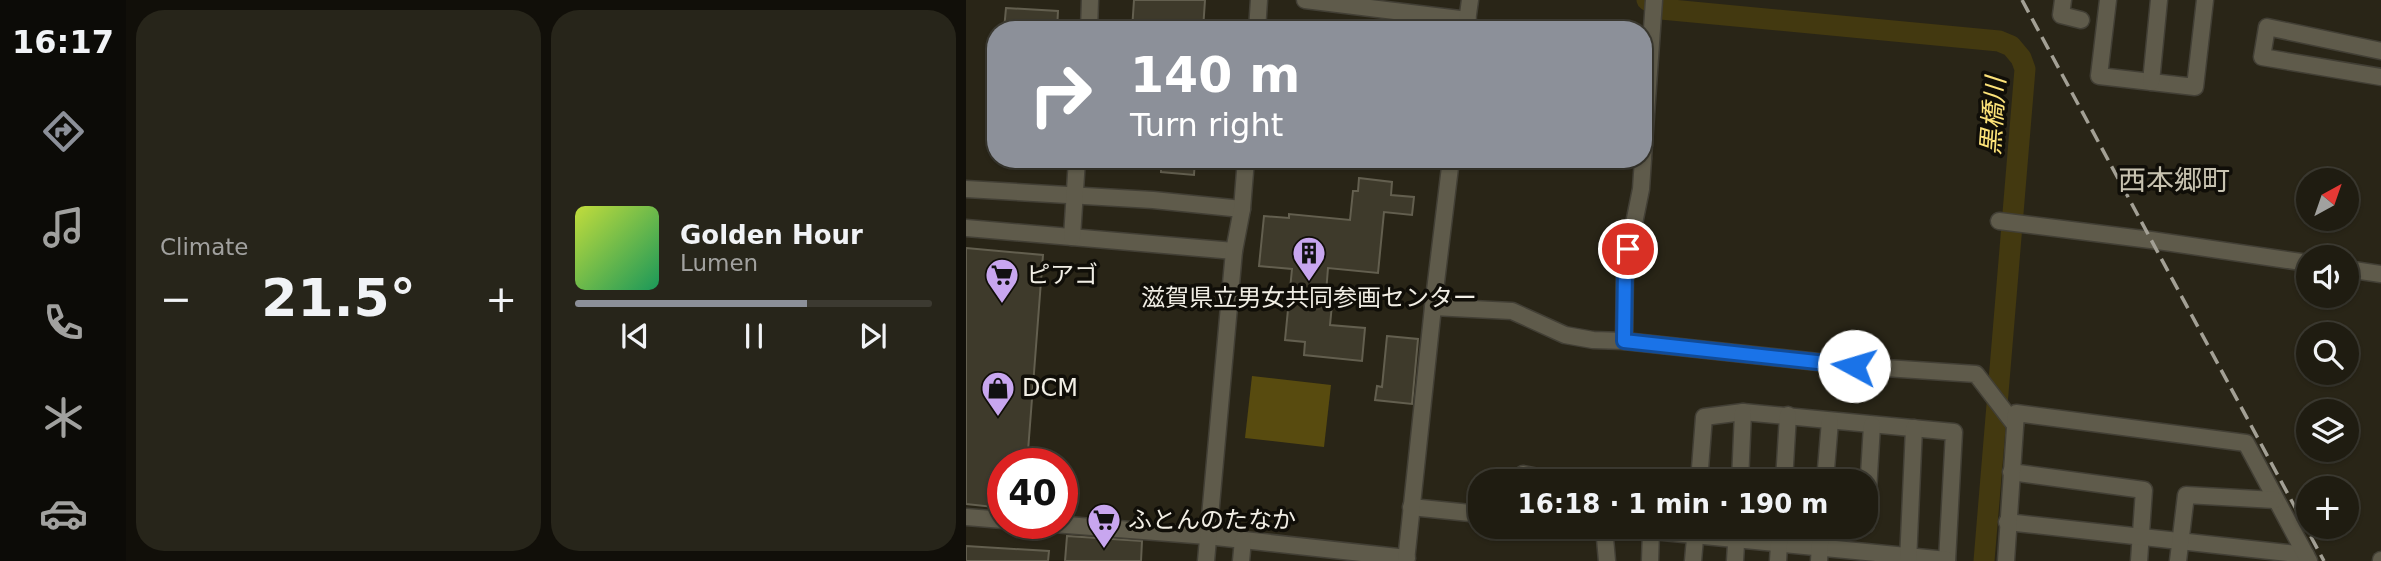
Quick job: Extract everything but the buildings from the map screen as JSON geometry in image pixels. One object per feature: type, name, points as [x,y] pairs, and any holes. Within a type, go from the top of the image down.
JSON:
[{"type":"street","points":[[1089,21],[1090,0]]},
{"type":"street","points":[[1258,21],[1259,0]]},
{"type":"street","points":[[1306,0],[1435,8],[1459,21]]},
{"type":"street","points":[[1467,21],[1470,0]]},
{"type":"street","points":[[2063,0],[2061,15],[2081,20]]},
{"type":"street","points":[[2108,0],[2099,76],[2195,87],[2205,0]]},
{"type":"street","points":[[2151,82],[2160,0]]},
{"type":"street","points":[[2381,51],[2267,27],[2262,57],[2381,77]]},
{"type":"street","points":[[1072,237],[1076,168]]},
{"type":"street","points":[[1206,561],[1234,251],[1242,209],[1245,168]]},
{"type":"street","points":[[1078,526],[1207,536],[1407,559],[1450,168]]},
{"type":"street","points":[[1624,341],[1625,268],[1641,189],[1642,168]]},
{"type":"street","points":[[966,189],[1242,209]]},
{"type":"street","points":[[1999,221],[2296,261]]},
{"type":"street","points":[[966,228],[1234,251]]},
{"type":"street","points":[[2359,271],[2381,274]]},
{"type":"street","points":[[1433,307],[1512,311],[1565,335],[1593,340],[1854,366],[1976,374],[2015,425]]},
{"type":"street","points":[[1741,469],[1743,412]]},
{"type":"street","points":[[1700,469],[1704,417],[1743,412],[1954,432],[1947,561],[1819,554],[1788,539]]},
{"type":"street","points":[[2006,561],[2016,413],[2246,443],[2307,558]]},
{"type":"street","points":[[1785,469],[1788,415]]},
{"type":"street","points":[[1826,469],[1830,421]]},
{"type":"street","points":[[1869,469],[1872,425]]},
{"type":"street","points":[[1908,559],[1914,428]]},
{"type":"street","points":[[2011,472],[2144,491],[2139,561]]},
{"type":"street","points":[[2178,561],[2186,495],[2275,500]]},
{"type":"street","points":[[1411,507],[1468,513]]},
{"type":"street","points":[[966,517],[987,519]]},
{"type":"street","points":[[2007,522],[2307,558]]},
{"type":"street","points":[[1605,539],[1607,561]]},
{"type":"street","points":[[1650,561],[1651,539]]},
{"type":"street","points":[[1693,561],[1695,539]]},
{"type":"street","points":[[1735,561],[1737,539]]},
{"type":"street","points":[[1778,561],[1780,539]]},
{"type":"street","points":[[1241,561],[1243,540]]},
{"type":"shaded area","points":[[1252,376],[1331,385],[1324,447],[1245,438]]},
{"type":"waterway","name":"黒橋川","points":[[1647,0],[1661,9],[1999,41],[2011,46],[2021,58],[2025,69],[1984,561]]},
{"type":"railway","points":[[2022,0],[2324,561]]},
{"type":"place","name":"滋賀県立男女共同参画センター","points":[[1309,283]]},
{"type":"place","name":"ピアゴ","points":[[1002,305]]},
{"type":"place","name":"DCM","points":[[998,418]]},
{"type":"place","name":"ふとんのたなか","points":[[1104,550]]},
{"type":"district","name":"西本郷町","points":[[2174,180]]},
{"type":"route","points":[[1628,249],[1625,268],[1624,341],[1854,366]]}]
